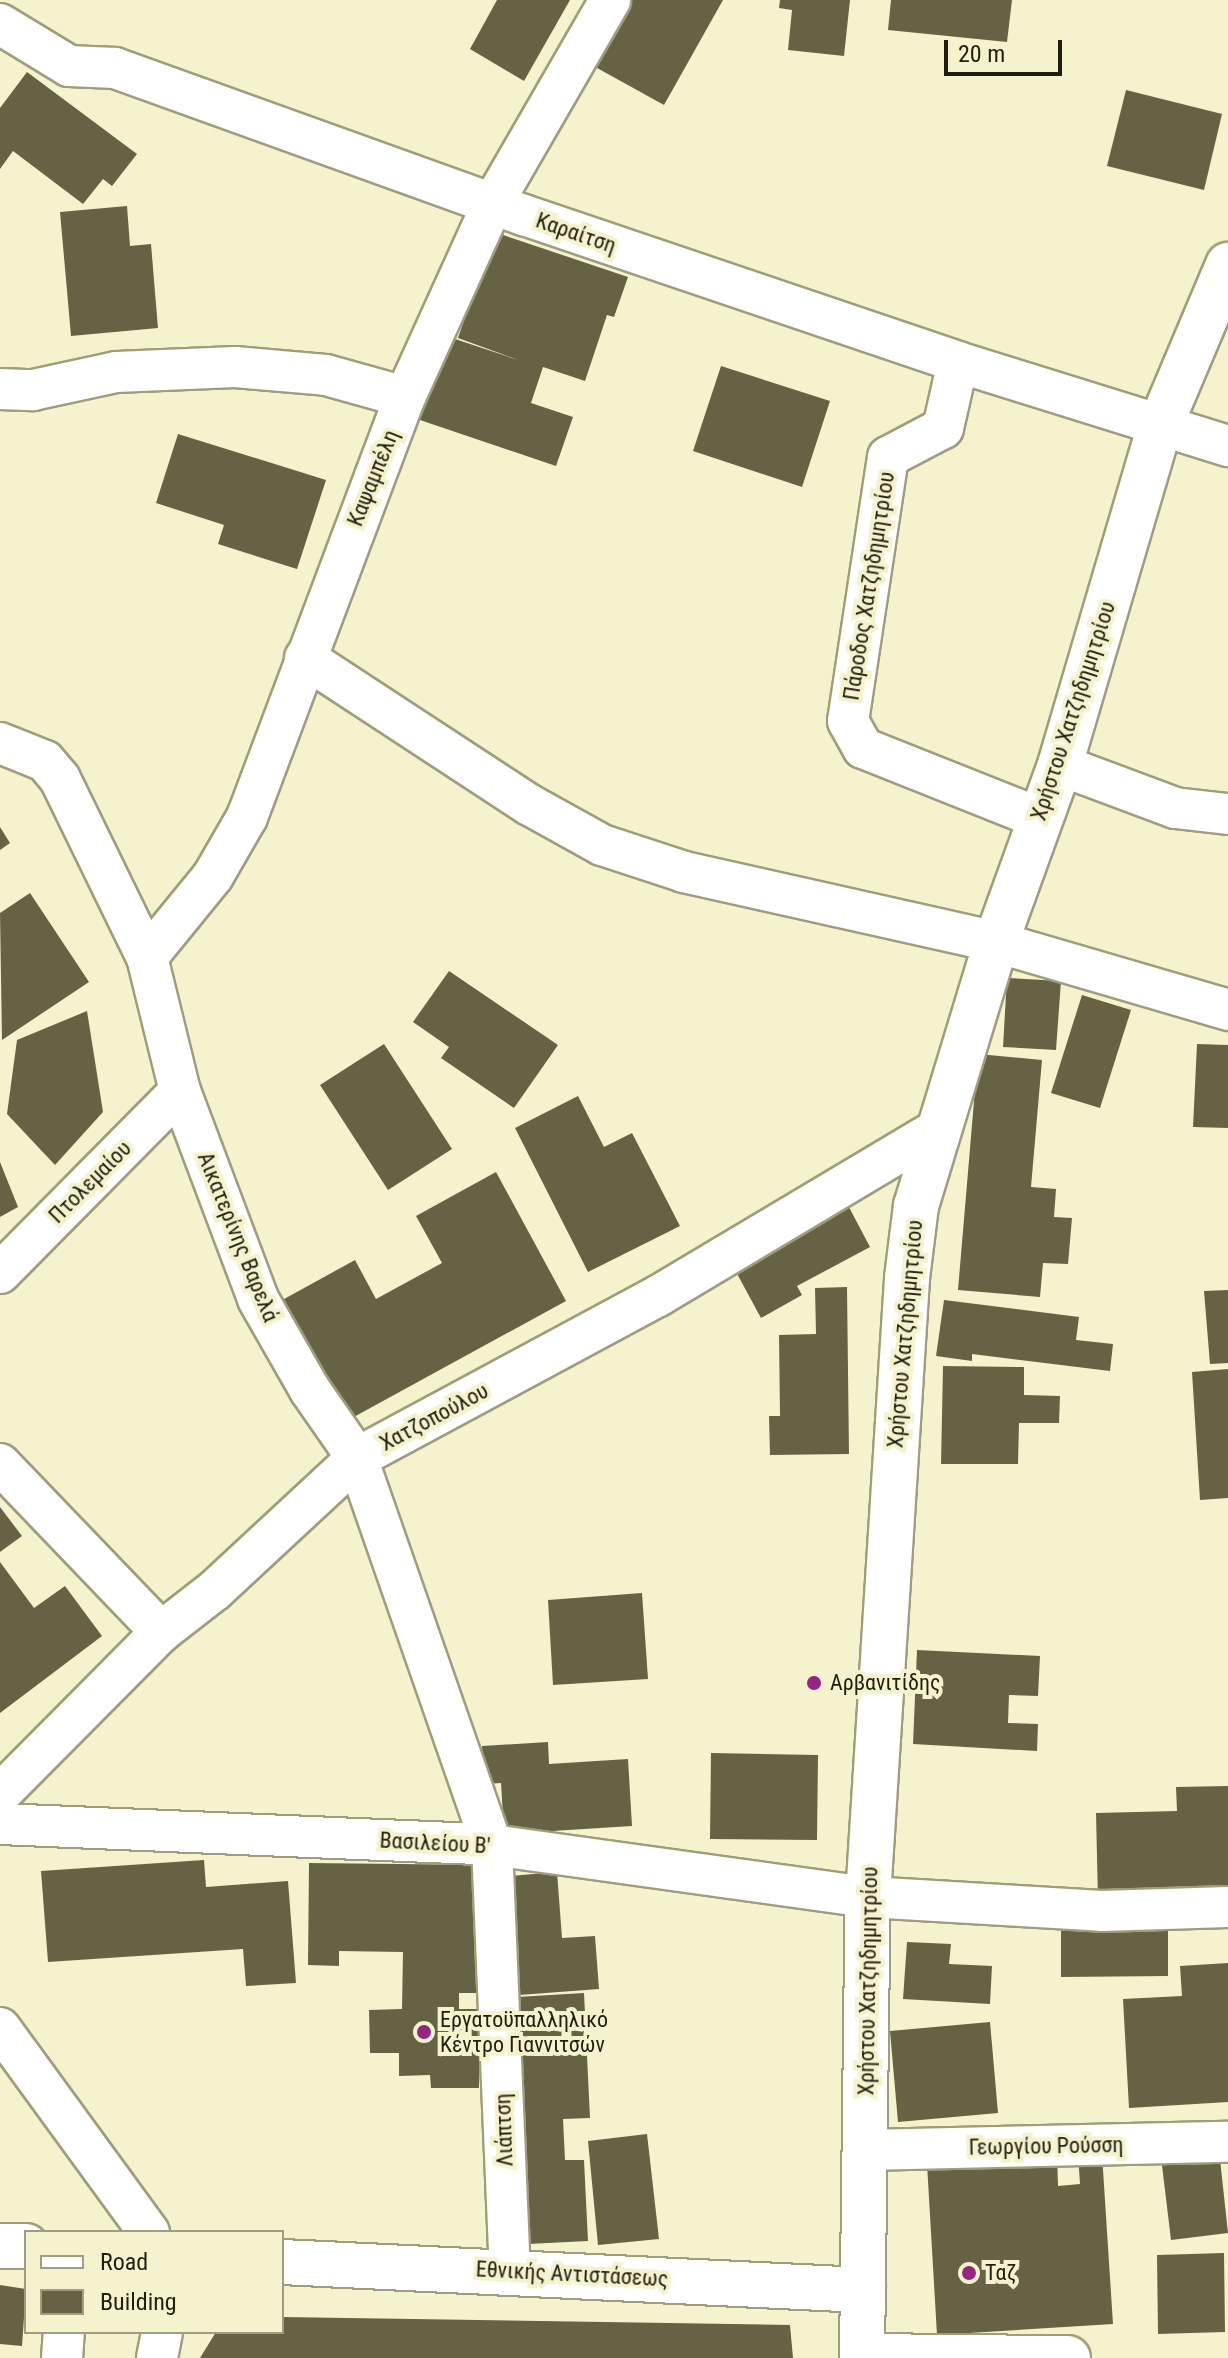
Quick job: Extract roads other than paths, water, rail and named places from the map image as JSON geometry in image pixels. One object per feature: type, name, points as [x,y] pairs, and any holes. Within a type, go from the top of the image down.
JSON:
[{"type":"main road","name":"Χρήστου Χατζηδημητρίου","points":[[862,2357],[868,1897],[907,1278],[916,1206],[935,1131],[996,942],[1060,765],[1160,426],[1228,265]]},
{"type":"main road","points":[[0,2246],[24,2246]]},
{"type":"main road","name":"Εθνικής Αντιστάσεως","points":[[284,2262],[863,2290]]},
{"type":"main road","points":[[862,2357],[1068,2358]]},
{"type":"street","name":"Καψαμπέλη","points":[[147,957],[213,876],[247,817],[405,397],[493,203],[610,0]]},
{"type":"street","name":"Καραίτση","points":[[0,24],[69,66],[115,68],[493,203],[958,362],[1228,446]]},
{"type":"street","name":"Πάροδος Χατζηδημητρίου","points":[[958,362],[943,428],[888,457],[848,721],[863,748],[1039,818]]},
{"type":"street","points":[[0,389],[33,390],[116,372],[235,367],[326,375],[405,397]]},
{"type":"street","points":[[305,658],[528,804],[602,845],[684,872],[996,942],[1228,1010]]},
{"type":"street","name":"Αικατερίνης Βαρελά","points":[[0,743],[45,761],[60,779],[147,957],[180,1091],[258,1299],[310,1390],[357,1458],[492,1845]]},
{"type":"street","points":[[1060,765],[1175,808],[1228,814]]},
{"type":"street","name":"Πτολεμαίου","points":[[0,1273],[180,1091]]},
{"type":"street","name":"Χατζοπούλου","points":[[0,1794],[161,1632],[215,1590],[357,1458],[658,1296],[935,1131]]},
{"type":"street","points":[[0,1464],[161,1632]]},
{"type":"street","name":"Βασιλείου Β'","points":[[0,1824],[492,1845],[868,1897],[1102,1911],[1228,1907]]},
{"type":"street","name":"Λιάπτση","points":[[492,1845],[510,2271]]},
{"type":"street","points":[[0,2028],[148,2230]]},
{"type":"street","name":"Γεωργίου Ρούσση","points":[[864,2150],[1228,2142]]},
{"type":"street","points":[[62,2358],[64,2334]]},
{"type":"street","points":[[157,2358],[162,2334]]},
{"type":"place","name":"Αρβανιτίδης","points":[[814,1683]]},
{"type":"place","name":"Εργατοϋπαλληλικό Κέντρο Γιαννιτσών","points":[[424,2032]]},
{"type":"place","name":"Ταζ","points":[[969,2273]]}]
